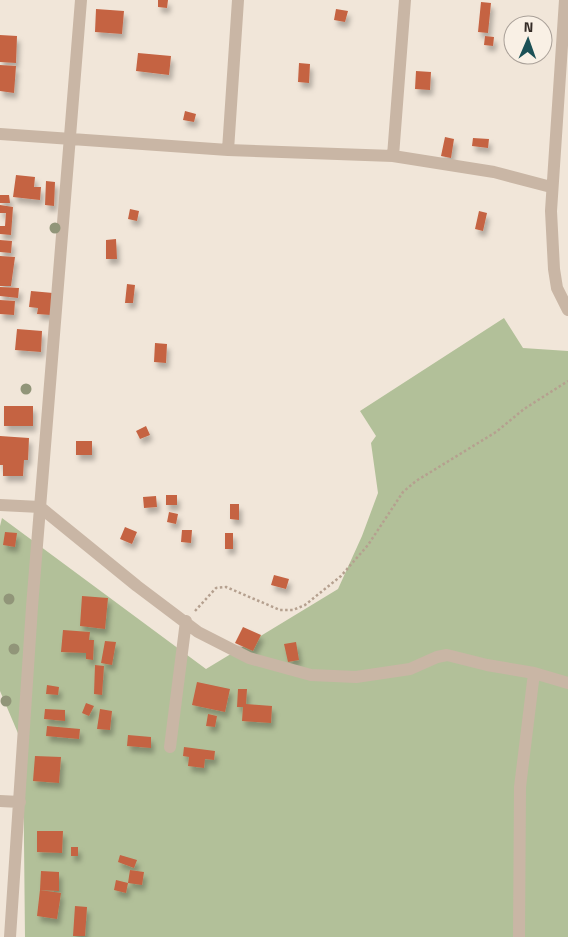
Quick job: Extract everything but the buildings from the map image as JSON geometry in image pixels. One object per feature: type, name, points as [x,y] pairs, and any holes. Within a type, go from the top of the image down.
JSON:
[{"type":"street","points":[[10,937],[40,508],[81,0]]},
{"type":"street","points":[[228,150],[238,0]]},
{"type":"street","points":[[394,156],[405,0]]},
{"type":"street","points":[[564,0],[551,187],[554,269],[557,288],[568,310]]},
{"type":"street","points":[[0,134],[228,150],[394,156],[494,172],[551,187]]},
{"type":"street","points":[[0,505],[40,508],[198,632],[249,658],[311,675],[356,677],[401,671],[447,655],[487,665],[534,673],[568,683]]},
{"type":"street","points":[[170,747],[186,621]]},
{"type":"street","points":[[519,937],[520,787],[534,673]]},
{"type":"street","points":[[0,801],[20,802]]},
{"type":"path","points":[[186,621],[209,594],[216,588],[226,586],[280,610],[293,610],[305,605],[341,576],[368,545],[403,492],[416,481],[496,432],[524,409],[568,381]]},
{"type":"green space","points":[[504,318],[523,348],[568,351],[568,937],[25,937],[23,745],[0,691],[0,526],[2,518],[206,669],[338,589],[362,536],[378,493],[371,443],[376,436],[360,411]]}]
